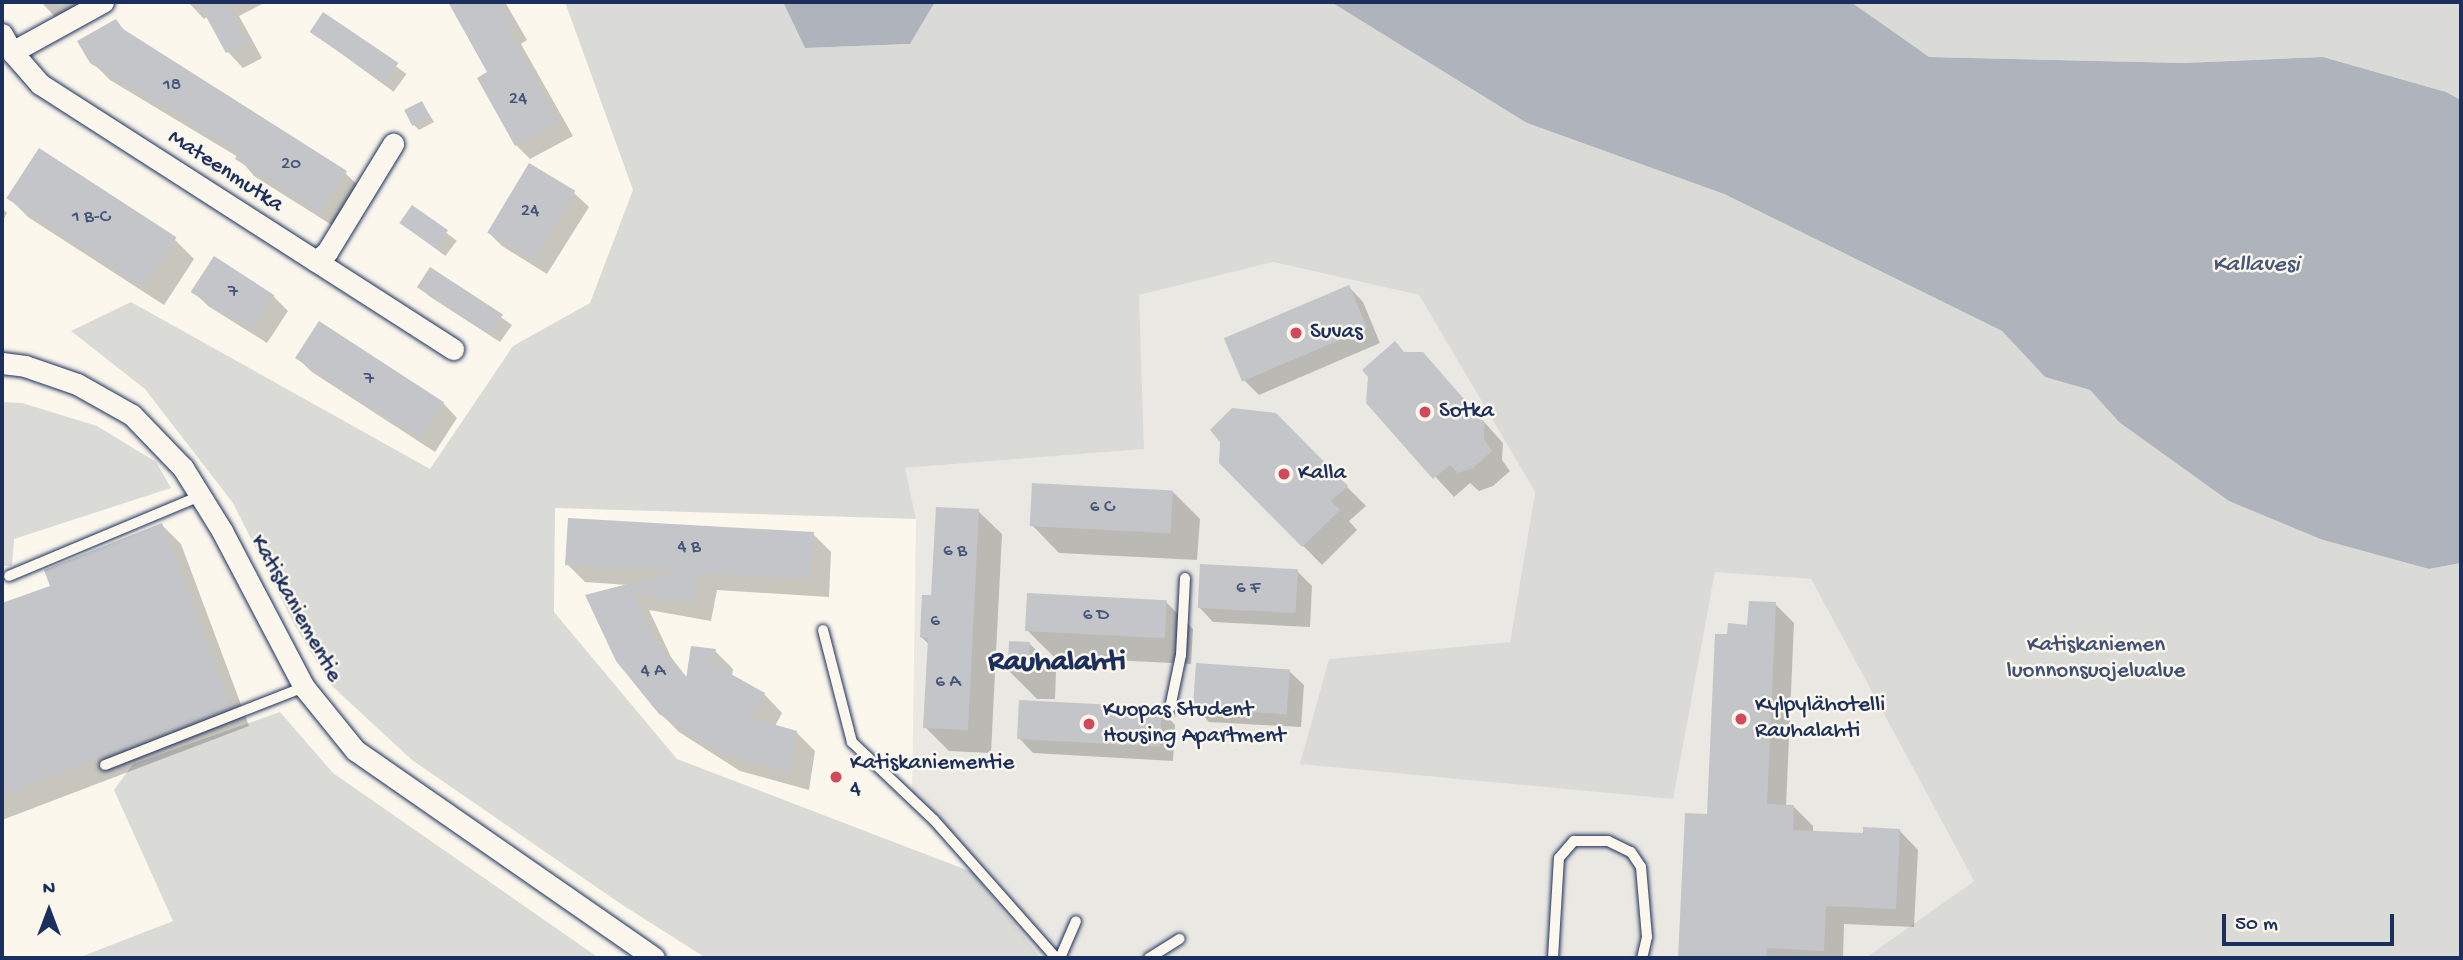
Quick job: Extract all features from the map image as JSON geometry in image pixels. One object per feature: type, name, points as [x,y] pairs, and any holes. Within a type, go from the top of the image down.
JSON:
[{"type":"street","points":[[7,43],[103,2]]},
{"type":"street","name":"Mateenmutka","points":[[7,43],[40,84],[453,349]]},
{"type":"street","points":[[316,261],[327,253],[393,144]]},
{"type":"street","name":"Katiskaniementie","points":[[2,363],[25,366],[77,384],[132,415],[183,468],[304,687],[355,751],[654,958]]},
{"type":"lane","points":[[9,576],[200,496]]},
{"type":"lane","points":[[1170,708],[1181,655],[1185,578]]},
{"type":"lane","points":[[824,630],[852,742],[985,873],[1058,958],[1076,921]]},
{"type":"lane","points":[[105,765],[304,687]]},
{"type":"lane","points":[[1553,958],[1559,858],[1574,841],[1608,841],[1631,852],[1641,867],[1647,937],[1642,958]]},
{"type":"lane","points":[[1149,958],[1179,939]]},
{"type":"shaded area","points":[[1273,262],[1419,295],[1535,492],[1510,643],[1329,659],[1672,799],[1715,571],[1811,579],[1974,881],[1865,958],[1041,958],[912,799],[916,519],[904,468],[1144,449],[1138,295]]},
{"type":"green space","name":"Katiskaniemen luonnonsuojelualue","points":[[565,2],[783,2],[805,48],[910,44],[935,2],[1331,2],[1527,123],[1724,194],[2002,331],[2045,377],[2090,390],[2119,422],[2323,540],[2429,569],[2461,563],[2461,958],[1865,958],[1974,881],[1811,579],[1715,572],[1673,799],[1300,764],[1329,659],[1510,642],[1535,492],[1419,295],[1273,262],[1139,295],[1144,449],[905,468],[916,519],[555,508],[554,612],[677,759],[972,872],[1041,958],[706,958],[621,904],[412,760],[331,685],[295,626],[233,503],[145,389],[71,331],[131,302],[430,469],[513,346],[590,303],[633,190]]},
{"type":"green space","points":[[1851,2],[2461,2],[2461,100],[2446,92],[2323,57],[2184,63],[1928,57]]},
{"type":"green space","points":[[2,402],[22,403],[97,426],[156,462],[171,488],[14,539],[12,566],[2,566]]},
{"type":"green space","points":[[280,712],[333,773],[599,958],[78,958],[173,921],[114,790],[133,764]]},
{"type":"water","points":[[783,2],[935,2],[910,44],[805,48]]},
{"type":"water","name":"Kallavesi","points":[[1331,2],[1851,2],[1929,57],[2184,63],[2323,57],[2446,92],[2461,100],[2461,563],[2429,569],[2323,540],[2229,501],[2119,422],[2090,390],[2045,377],[2002,331],[1724,194],[1527,123]]},
{"type":"building","points":[[198,2],[226,2],[248,42],[226,53]]},
{"type":"building","points":[[448,2],[501,2],[514,25],[508,29],[559,122],[515,146],[477,78],[487,72]]},
{"type":"building","points":[[323,12],[398,63],[385,83],[310,32]]},
{"type":"building","points":[[116,19],[123,29],[347,171],[320,213],[235,159],[239,152],[90,63],[77,41]]},
{"type":"building","points":[[422,101],[430,117],[412,126],[404,110]]},
{"type":"building","points":[[39,148],[177,237],[144,288],[6,198]]},
{"type":"building","points":[[529,163],[575,191],[534,260],[487,232]]},
{"type":"building","points":[[412,205],[448,230],[435,248],[399,223]]},
{"type":"building","points":[[214,256],[274,295],[251,331],[191,292]]},
{"type":"building","points":[[430,267],[503,314],[490,335],[417,287]]},
{"type":"building","name":"Suvas","points":[[1349,285],[1367,328],[1242,381],[1224,338]]},
{"type":"building","points":[[319,321],[444,402],[420,439],[295,358]]},
{"type":"building","name":"Sotka","points":[[1395,341],[1404,352],[1423,352],[1484,422],[1484,439],[1492,451],[1473,468],[1458,473],[1450,465],[1433,479],[1366,403],[1368,377],[1362,370]]},
{"type":"building","name":"Kalla","points":[[1232,408],[1276,413],[1348,486],[1331,501],[1340,510],[1302,547],[1219,463],[1220,442],[1210,430]]},
{"type":"building","points":[[1032,483],[1173,490],[1171,533],[1030,526]]},
{"type":"building","points":[[936,507],[979,509],[968,730],[923,728],[928,638],[920,637],[922,595],[931,595]]},
{"type":"building","points":[[568,518],[814,532],[811,579],[699,573],[693,604],[633,593],[653,637],[686,679],[691,646],[716,649],[713,664],[765,693],[751,718],[797,731],[791,773],[720,753],[659,714],[616,661],[585,595],[678,571],[565,565]]},
{"type":"building","points":[[162,523],[231,707],[2,795],[2,603],[50,586],[44,570]]},
{"type":"building","points":[[1200,564],[1298,569],[1296,613],[1198,608]]},
{"type":"building","points":[[1027,593],[1167,600],[1165,638],[1025,631]]},
{"type":"building","name":"Kylpylähotelli Rauhalahti","points":[[1749,601],[1776,602],[1767,804],[1794,805],[1793,830],[1863,833],[1863,827],[1900,829],[1896,909],[1826,906],[1824,951],[1767,948],[1766,958],[1678,958],[1685,813],[1707,814],[1715,634],[1727,634],[1728,623],[1747,625]]},
{"type":"building","points":[[1009,641],[1030,642],[1028,673],[1007,672]]},
{"type":"building","name":"Kuopas Student Housing Apartment","points":[[1196,663],[1290,670],[1287,714],[1193,708]]},
{"type":"building","name":"Kuopas Student Housing Apartment","points":[[1019,700],[1162,707],[1160,746],[1017,739]]},
{"type":"place","name":"Suvas","points":[[1296,333]]},
{"type":"place","name":"Sotka","points":[[1425,412]]},
{"type":"place","name":"Kalla","points":[[1284,474]]},
{"type":"place","name":"Kylpylähotelli Rauhalahti","points":[[1741,719]]},
{"type":"place","name":"Kuopas Student Housing Apartment","points":[[1089,724]]},
{"type":"place","name":"Katiskaniementie 4","points":[[836,777]]},
{"type":"district","name":"Rauhalahti","points":[[1057,664]]}]
